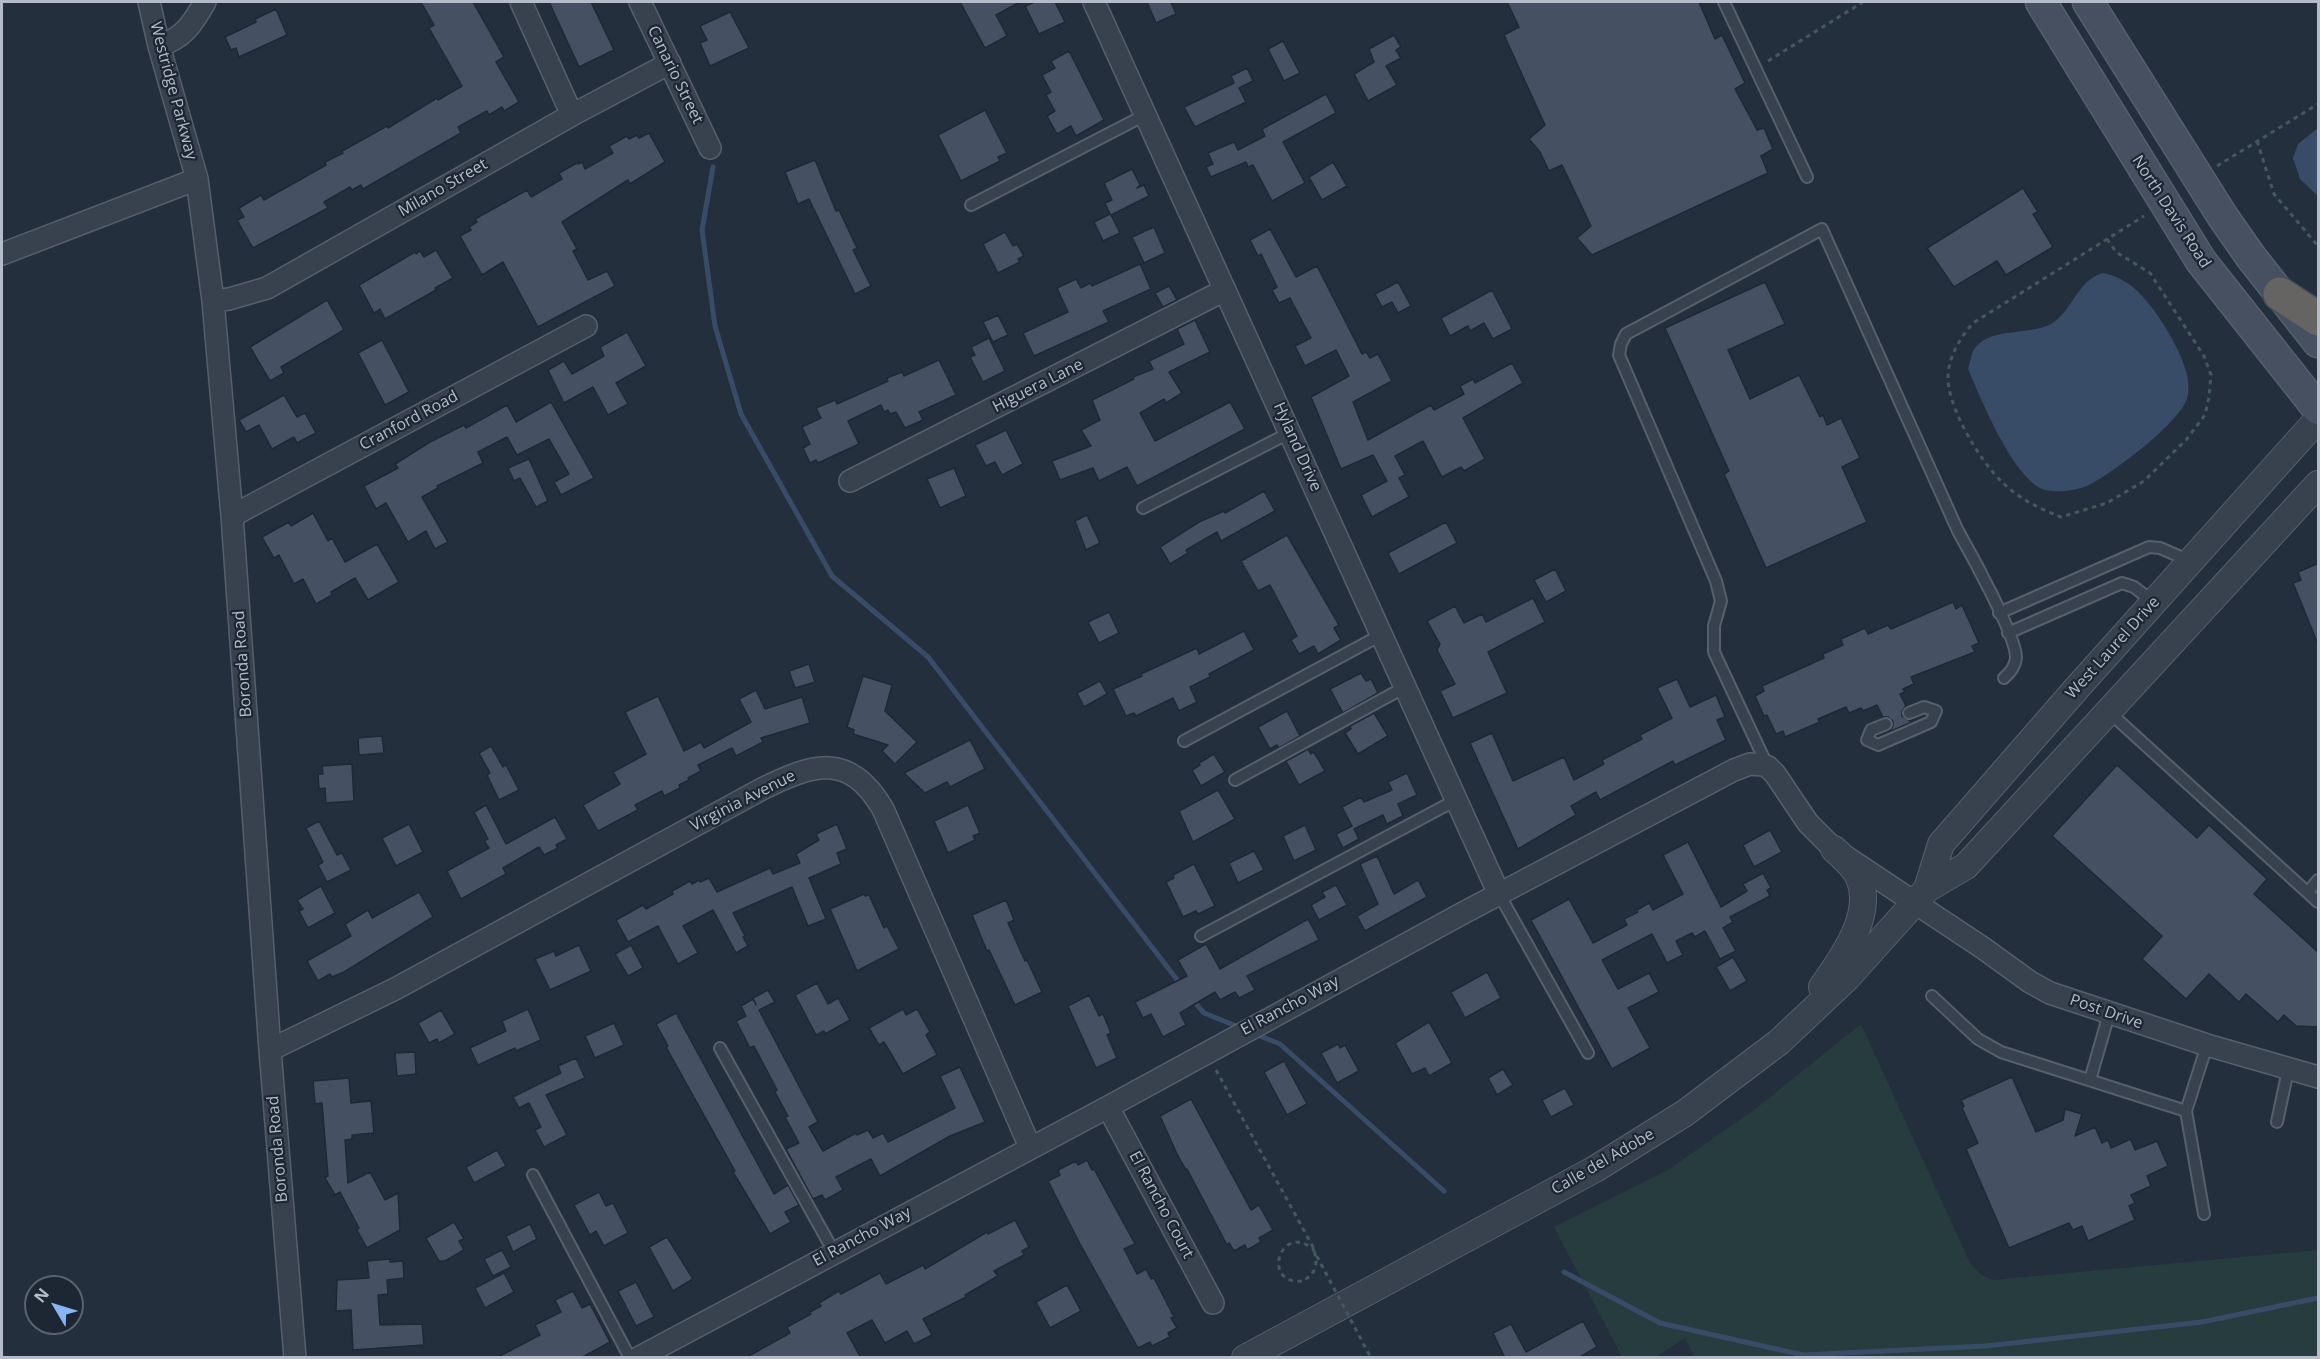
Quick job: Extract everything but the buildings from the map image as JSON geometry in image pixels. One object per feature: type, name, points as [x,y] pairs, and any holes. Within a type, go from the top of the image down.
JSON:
[{"type":"highway","points":[[2280,294],[2319,320]]},
{"type":"main road","name":"North Davis Road","points":[[2042,2],[2201,261],[2319,409]]},
{"type":"main road","points":[[2088,2],[2198,178],[2251,257],[2319,342]]},
{"type":"street","name":"Westridge Parkway","points":[[149,2],[196,179]]},
{"type":"street","points":[[159,46],[172,42],[193,25],[205,2]]},
{"type":"street","points":[[521,2],[572,115]]},
{"type":"street","name":"Canario Street","points":[[640,2],[710,148]]},
{"type":"street","name":"Hyland Drive","points":[[1094,2],[1291,431],[1499,894]]},
{"type":"street","name":"Milano Street","points":[[213,301],[229,299],[267,288],[572,115],[670,63]]},
{"type":"street","points":[[2,254],[196,179]]},
{"type":"street","name":"Boronda Road","points":[[196,179],[213,301],[232,516],[270,1050],[295,1358]]},
{"type":"street","name":"Higuera Lane","points":[[850,481],[1225,290]]},
{"type":"street","name":"Cranford Road","points":[[232,516],[586,326]]},
{"type":"street","name":"West Laurel Drive","points":[[1921,896],[1941,844],[2153,602],[2319,419]]},
{"type":"street","points":[[1834,849],[1921,896],[1966,866],[2319,484]]},
{"type":"street","name":"El Rancho Way","points":[[638,1358],[1029,1147],[1108,1107],[1499,894],[1742,766],[1757,764],[1768,767]]},
{"type":"street","name":"Virginia Avenue","points":[[270,1050],[395,989],[792,774],[817,766],[835,768],[848,772],[874,793],[1029,1147]]},
{"type":"street","points":[[1768,767],[1808,823],[1854,869],[1859,877],[1863,897],[1859,921],[1844,954],[1830,976],[1779,1042]]},
{"type":"street","name":"Post Drive","points":[[1921,896],[2030,982],[2050,993],[2207,1045],[2319,1077]]},
{"type":"street","name":"Calle del Adobe","points":[[1245,1358],[1616,1156],[1717,1090],[1779,1042],[1847,978],[1921,896]]},
{"type":"street","name":"El Rancho Court","points":[[1108,1107],[1214,1303]]},
{"type":"lane","points":[[1724,2],[1807,177]]},
{"type":"lane","points":[[971,206],[1145,115]]},
{"type":"lane","points":[[1768,767],[1716,658],[1713,638],[1721,601],[1716,581],[1619,355],[1626,334],[1822,229],[1958,531],[1978,566],[2008,633],[2016,657],[2014,667],[2004,678]]},
{"type":"lane","points":[[1143,508],[1291,431]]},
{"type":"lane","points":[[1999,613],[2149,547],[2160,548],[2190,561]]},
{"type":"lane","points":[[2008,633],[2122,583],[2134,586],[2153,602]]},
{"type":"lane","points":[[1184,741],[1381,635]]},
{"type":"lane","points":[[1235,780],[1405,687]]},
{"type":"lane","points":[[1886,724],[1871,730],[1867,740],[1878,745],[1931,722],[1935,711],[1923,707],[1909,713]]},
{"type":"lane","points":[[2109,712],[2319,902]]},
{"type":"lane","points":[[1201,936],[1456,800]]},
{"type":"lane","points":[[2308,892],[2319,880]]},
{"type":"lane","points":[[1499,894],[1588,1053]]},
{"type":"lane","points":[[1932,996],[1978,1039],[2001,1052],[2186,1111]]},
{"type":"lane","points":[[2090,1080],[2109,1014]]},
{"type":"lane","points":[[2204,1214],[2186,1111],[2207,1045]]},
{"type":"lane","points":[[720,1048],[834,1252]]},
{"type":"lane","points":[[2277,1122],[2288,1070]]},
{"type":"lane","points":[[533,1175],[630,1358]]},
{"type":"path","points":[[1756,66],[1771,60],[1863,2]]},
{"type":"path","points":[[2198,178],[2319,104]]},
{"type":"path","points":[[2257,141],[2274,194],[2319,246]]},
{"type":"path","points":[[2107,239],[2116,252],[2150,273],[2198,346],[2211,375],[2209,398],[2205,415],[2186,440],[2144,481],[2107,503],[2061,518],[2020,496],[2001,482],[1972,441],[1952,400],[1948,376],[1953,353],[1962,336],[1973,323],[2148,213]]},
{"type":"path","points":[[1214,1065],[1371,1358]]},
{"type":"path","points":[[1295,1242],[1307,1245],[1316,1255],[1316,1268],[1313,1274],[1302,1281],[1285,1277],[1278,1266],[1280,1254],[1288,1244],[1295,1242]]},
{"type":"green space","points":[[1861,1024],[1970,1263],[1980,1274],[1993,1280],[2318,1250],[2318,1357],[1695,1358],[1685,1338],[1655,1357],[1622,1357],[1554,1227],[1668,1170],[1754,1110]]},
{"type":"water","points":[[2318,128],[2318,196],[2300,179],[2293,158],[2298,144]]},
{"type":"water","points":[[2103,273],[2128,283],[2144,298],[2164,324],[2181,357],[2186,373],[2189,387],[2187,399],[2171,422],[2144,447],[2100,479],[2078,489],[2045,490],[2029,479],[2018,467],[1998,434],[1968,369],[1973,351],[1980,343],[1998,335],[2042,328],[2051,324],[2065,312],[2087,282]]},
{"type":"waterway","points":[[713,167],[702,230],[715,326],[741,414],[832,576],[928,657],[1182,986]]},
{"type":"waterway","points":[[1191,998],[1204,1013],[1241,1028]]},
{"type":"waterway","points":[[1255,1034],[1280,1044],[1444,1191]]},
{"type":"waterway","points":[[1564,1272],[1660,1323],[1803,1355],[1986,1346],[2202,1322],[2318,1298]]}]
